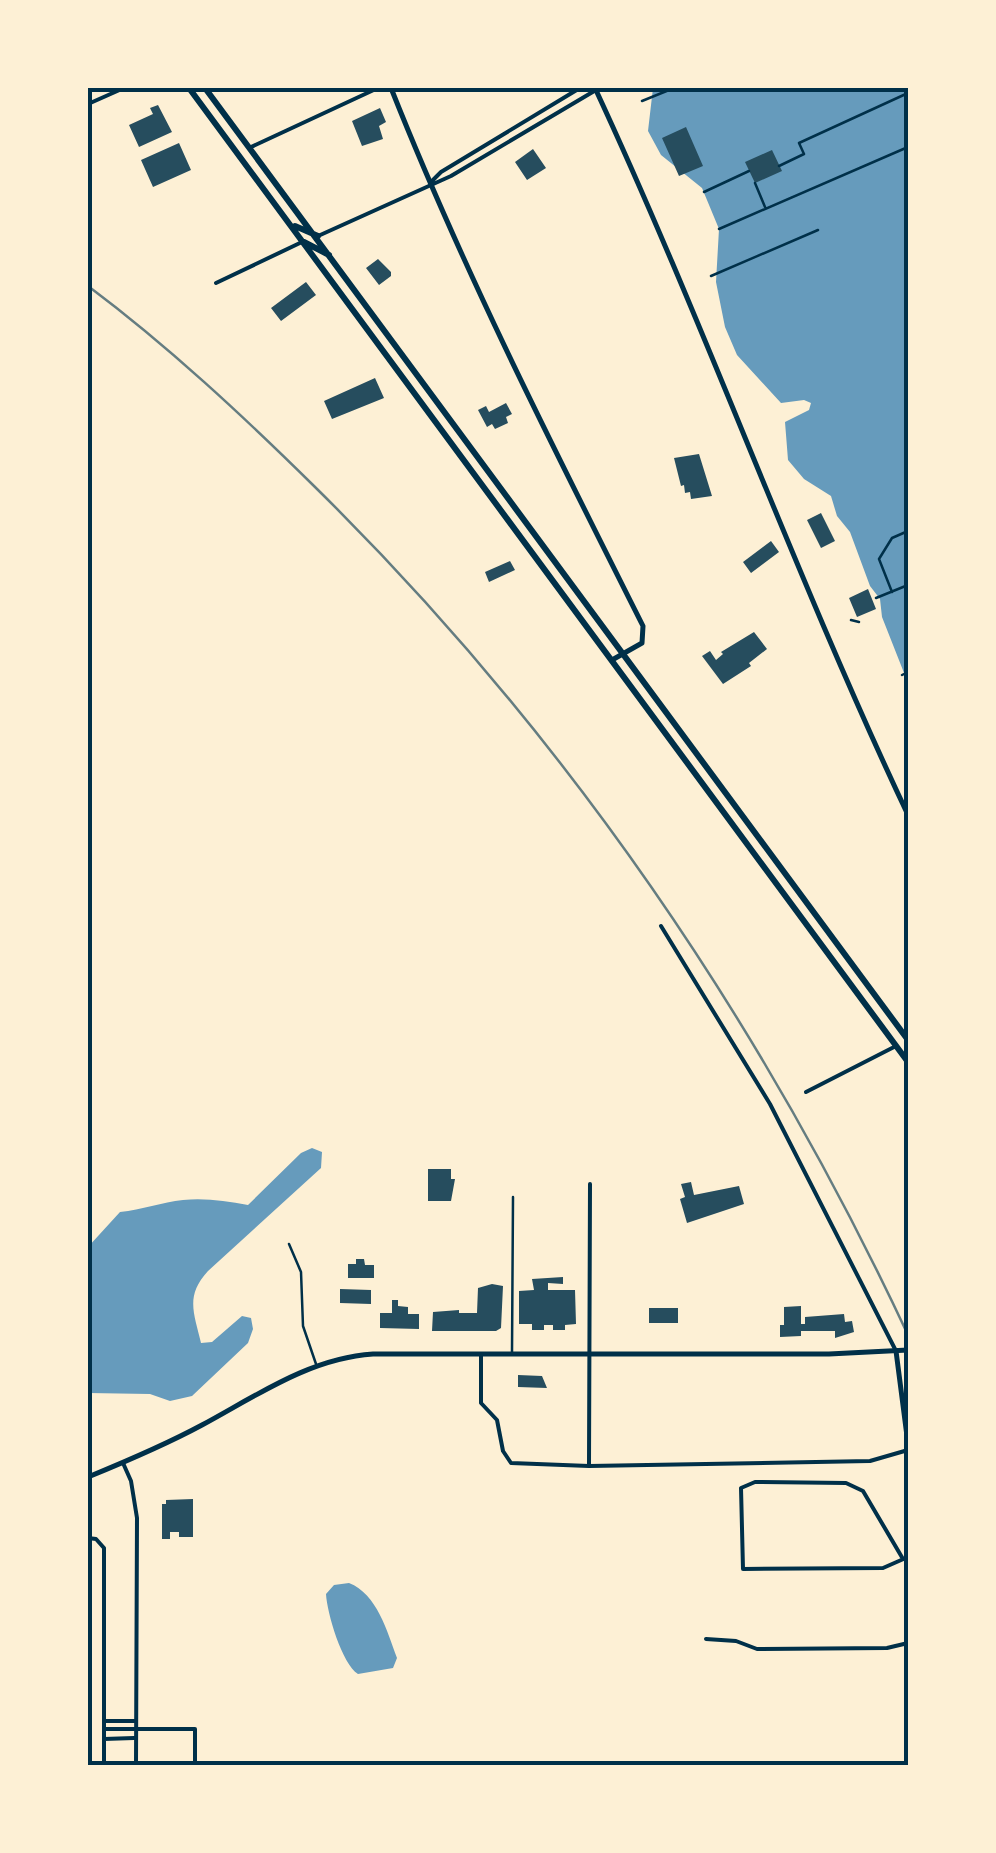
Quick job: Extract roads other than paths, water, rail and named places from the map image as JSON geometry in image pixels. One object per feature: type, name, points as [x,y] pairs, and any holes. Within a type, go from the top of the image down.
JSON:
[{"type":"main road","points":[[188,88],[908,1062]]},
{"type":"main road","points":[[205,88],[906,1037]]},
{"type":"main road","points":[[290,222],[318,236]]},
{"type":"main road","points":[[303,242],[330,255]]},
{"type":"main road","points":[[880,1024],[906,1037]]},
{"type":"main road","points":[[896,1046],[908,1050]]},
{"type":"street","points":[[88,104],[124,88]]},
{"type":"street","points":[[250,148],[378,88]]},
{"type":"street","points":[[390,88],[486,309],[642,626],[642,643],[612,660]]},
{"type":"street","points":[[429,184],[442,172],[580,88]]},
{"type":"street","points":[[318,236],[452,176],[596,89],[844,675],[908,815]]},
{"type":"street","points":[[216,283],[303,242]]},
{"type":"street","points":[[513,525],[525,520]]},
{"type":"street","points":[[481,1354],[481,1403],[497,1420],[503,1451],[511,1463],[590,1466],[870,1461],[908,1447],[896,1351],[770,1104],[661,926]]},
{"type":"street","points":[[806,1092],[896,1046]]},
{"type":"street","points":[[590,1184],[590,1466]]},
{"type":"street","points":[[88,1477],[166,1444],[316,1365],[360,1354],[908,1350]]},
{"type":"street","points":[[123,1463],[131,1481],[137,1518],[136,1766]]},
{"type":"street","points":[[755,1482],[846,1483],[864,1490],[906,1558],[883,1568],[743,1569],[741,1488],[755,1482]]},
{"type":"street","points":[[88,1538],[96,1539],[104,1548],[104,1766]]},
{"type":"street","points":[[706,1639],[736,1641],[757,1650],[887,1648],[908,1642]]},
{"type":"street","points":[[104,1721],[136,1720]]},
{"type":"street","points":[[104,1729],[195,1729],[195,1766]]},
{"type":"street","points":[[104,1739],[136,1738]]},
{"type":"lane","points":[[512,1354],[514,1196]]},
{"type":"lane","points":[[289,1244],[301,1272],[303,1326],[316,1365]]},
{"type":"water","points":[[653,88],[908,88],[908,683],[882,617],[880,599],[870,586],[850,532],[837,516],[831,496],[804,479],[788,460],[785,422],[809,410],[811,403],[781,403],[737,355],[725,327],[716,282],[719,229],[702,188],[661,155],[648,131]]},
{"type":"water","points":[[312,1148],[322,1152],[321,1168],[208,1271],[196,1289],[193,1305],[201,1343],[212,1342],[242,1316],[251,1318],[253,1329],[248,1343],[192,1396],[170,1401],[150,1394],[88,1393],[88,1247],[120,1212],[191,1199],[248,1205],[301,1153]]},
{"type":"water","points":[[349,1583],[367,1596],[380,1614],[397,1658],[393,1668],[358,1674],[346,1660],[332,1625],[326,1594],[334,1585]]},
{"type":"railway","points":[[88,286],[204,382],[314,486],[405,580],[572,779],[721,992],[788,1103],[908,1335]]}]
